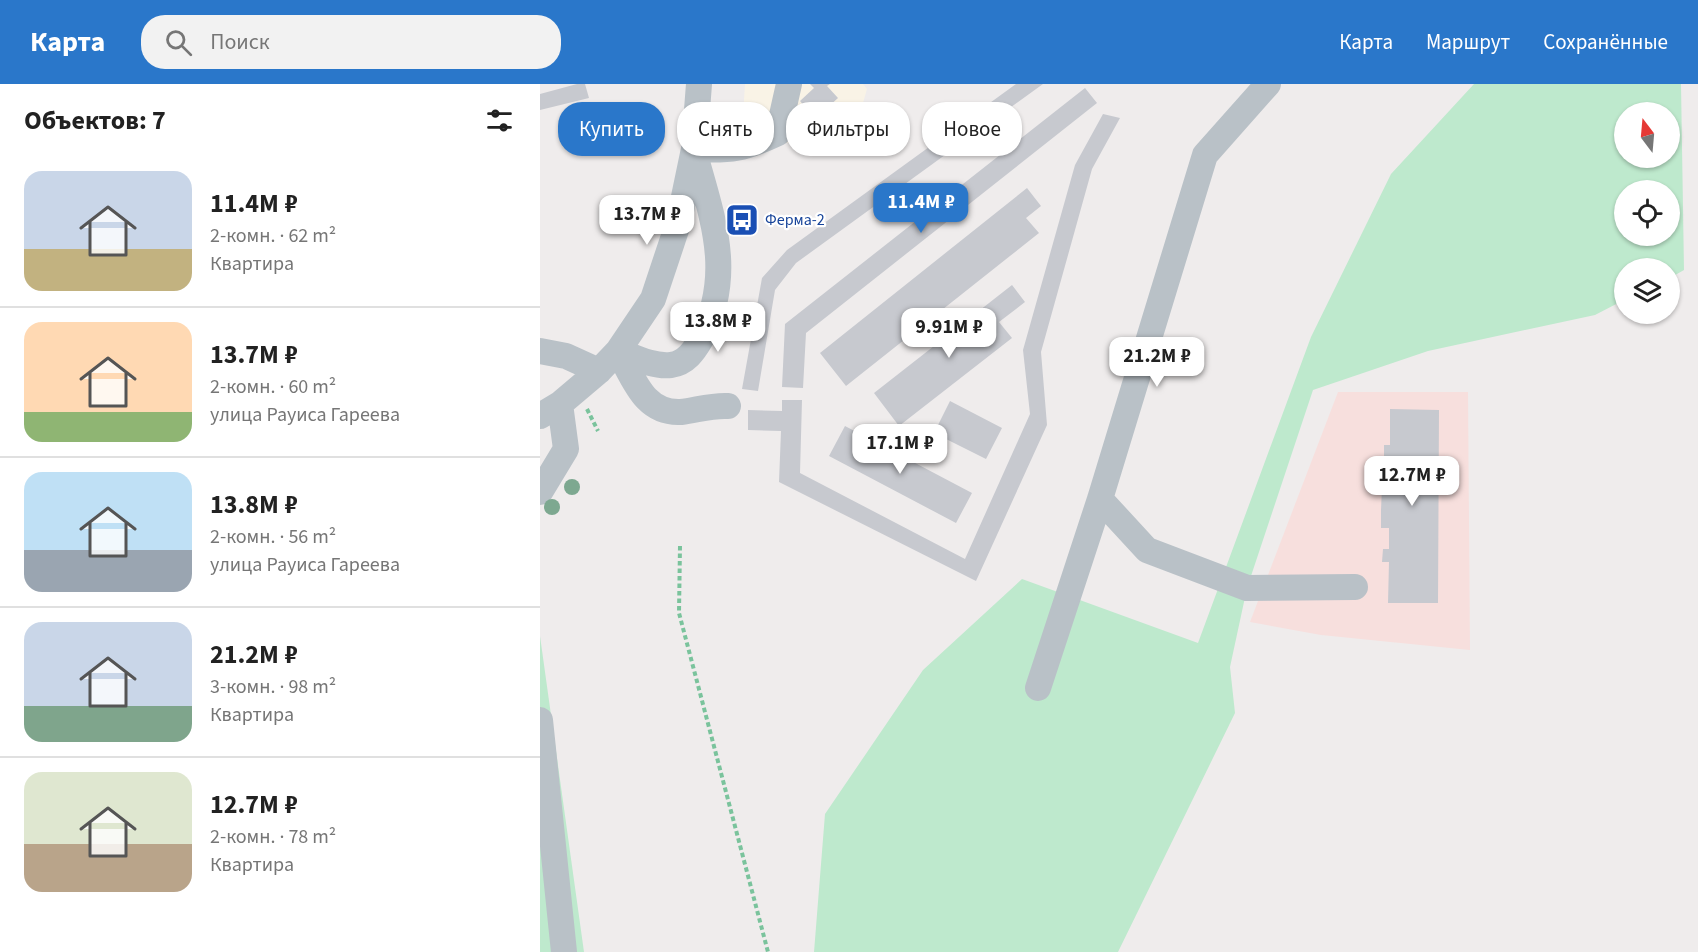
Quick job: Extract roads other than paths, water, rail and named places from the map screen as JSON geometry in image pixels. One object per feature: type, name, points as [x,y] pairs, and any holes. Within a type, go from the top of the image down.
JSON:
[{"type":"street","points":[[698,102],[699,84]]},
{"type":"street","points":[[774,135],[778,133],[789,84]]},
{"type":"street","points":[[1038,688],[1100,499],[1205,155],[1268,84]]},
{"type":"street","points":[[540,492],[566,449],[550,410],[600,371],[618,351],[653,299],[679,221],[693,156]]},
{"type":"street","points":[[618,351],[651,363],[672,365],[692,355],[705,330],[720,274],[717,235],[696,156]]},
{"type":"street","points":[[540,351],[566,356],[600,371]]},
{"type":"street","points":[[618,351],[644,396],[655,409],[679,412],[728,406]]},
{"type":"street","points":[[1100,499],[1147,550],[1247,588],[1355,587]]},
{"type":"street","points":[[540,720],[564,952]]},
{"type":"place","name":"Ферма-2","points":[[742,220]]}]
